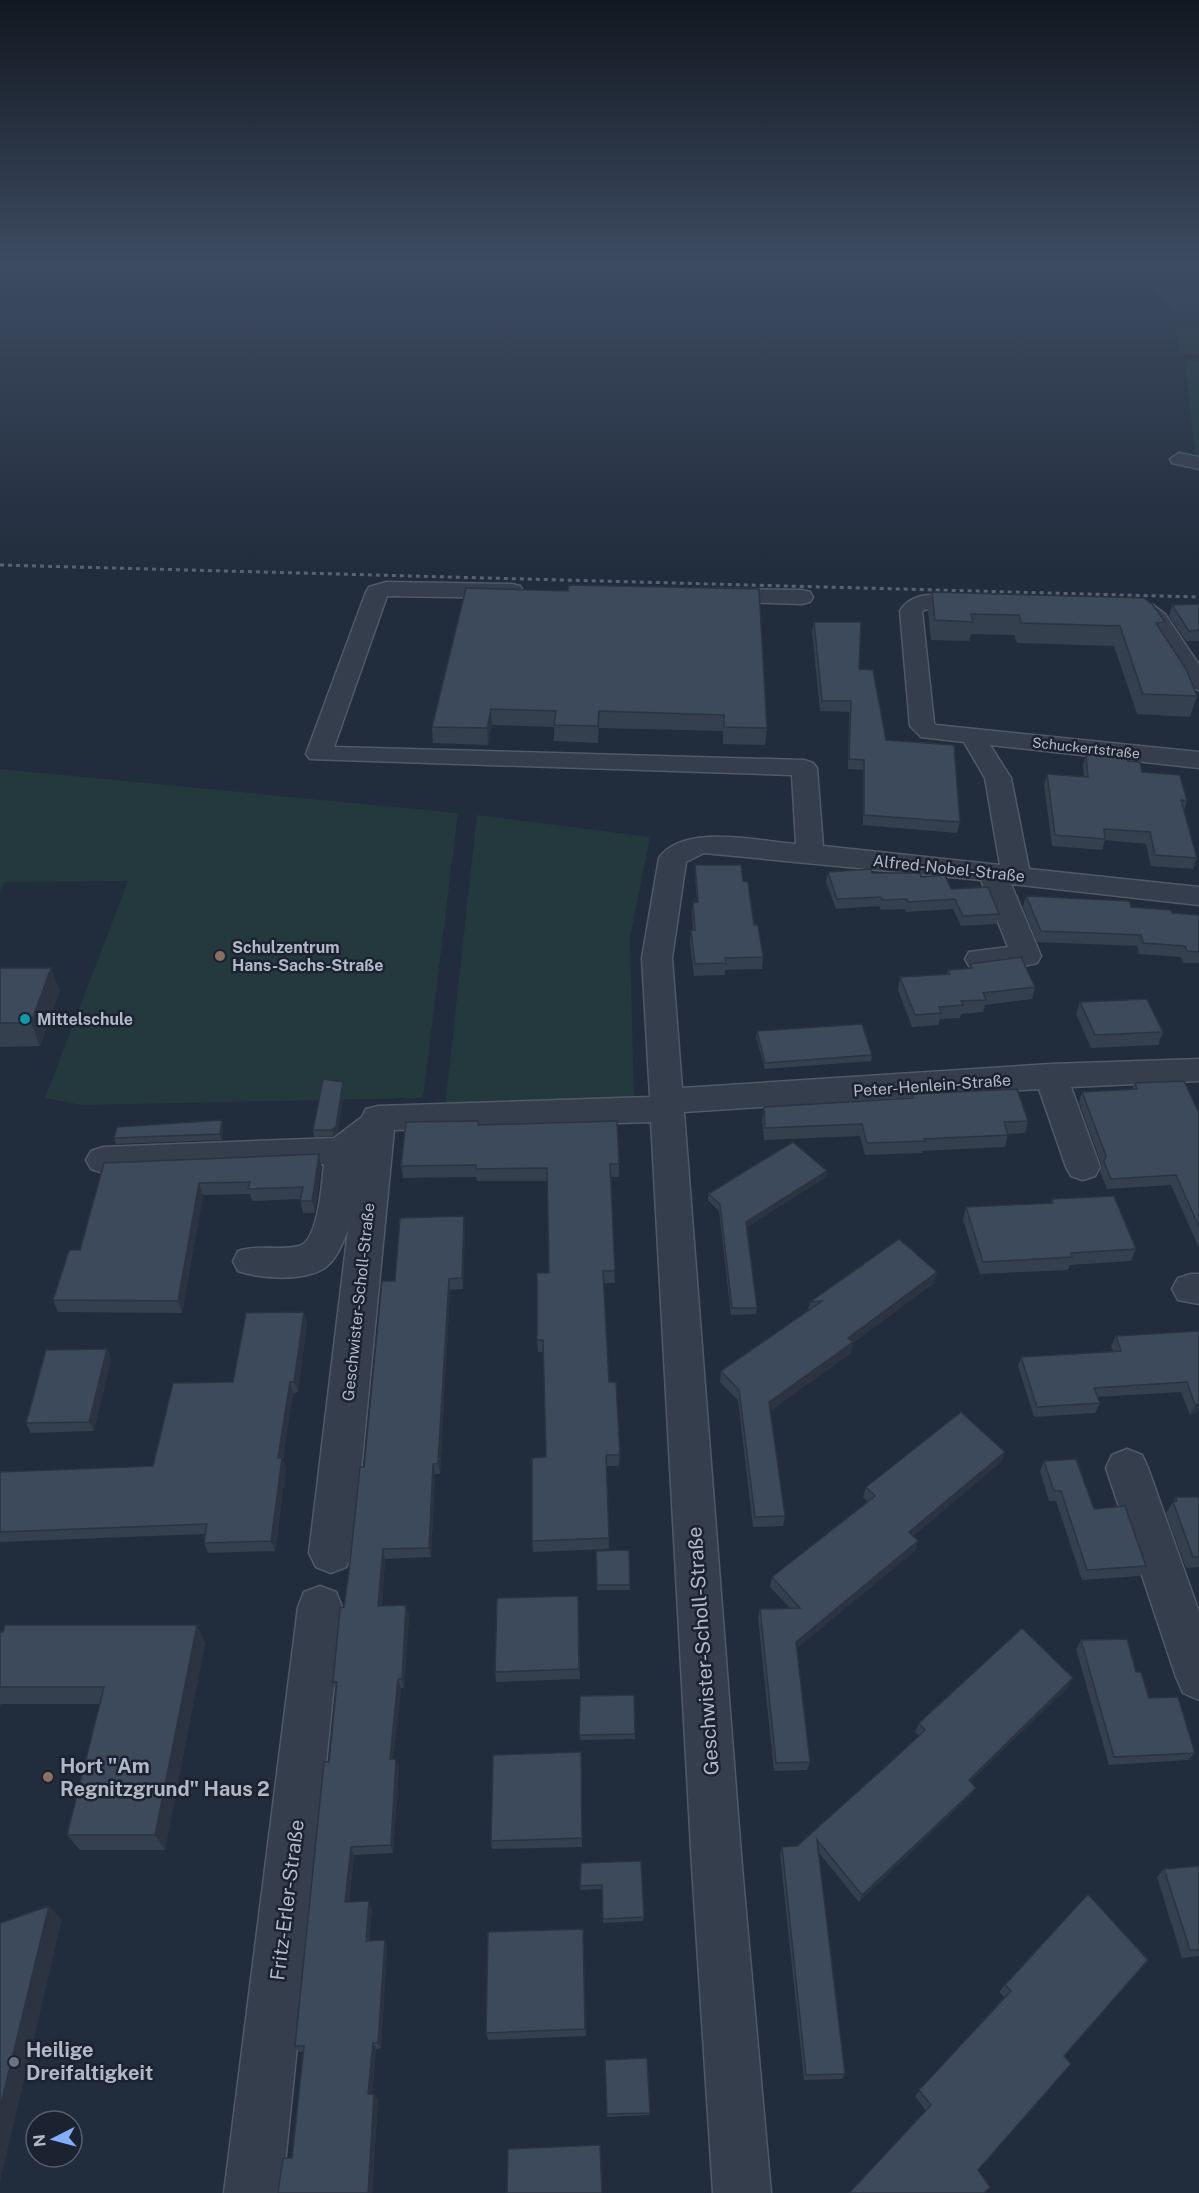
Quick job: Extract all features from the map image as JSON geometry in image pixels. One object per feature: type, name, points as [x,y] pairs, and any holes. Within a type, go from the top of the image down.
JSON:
[{"type":"street","points":[[1179,459],[1199,463]]},
{"type":"street","points":[[540,592],[386,588],[377,592],[319,754],[804,768],[810,853]]},
{"type":"street","points":[[695,595],[802,597]]},
{"type":"street","name":"Schuckertstraße","points":[[993,604],[924,602],[914,606],[911,611],[922,726],[930,732],[1199,760]]},
{"type":"street","points":[[1108,608],[1145,610],[1157,619],[1190,655],[1199,683]]},
{"type":"street","points":[[972,735],[998,778],[1004,873],[1026,956],[980,959]]},
{"type":"street","name":"Alfred-Nobel-Straße","points":[[699,844],[1004,873],[1199,896]]},
{"type":"street","name":"Geschwister-Scholl-Straße","points":[[699,844],[673,858],[657,958],[717,1867],[742,2193]]},
{"type":"street","name":"Peter-Henlein-Straße","points":[[666,1105],[1051,1076],[1199,1070]]},
{"type":"street","points":[[1051,1076],[1083,1167]]},
{"type":"street","points":[[103,1160],[342,1150],[377,1123],[378,1118],[666,1105]]},
{"type":"street","name":"Geschwister-Scholl-Straße","points":[[331,1553],[377,1123]]},
{"type":"street","points":[[251,1261],[310,1259],[322,1249],[332,1228],[342,1150]]},
{"type":"street","points":[[1127,1468],[1199,1677]]},
{"type":"street","name":"Fritz-Erler-Straße","points":[[253,2193],[320,1607]]},
{"type":"green space","points":[[1186,367],[1199,367],[1199,455],[1195,454]]},
{"type":"green space","name":"Schulzentrum Hans-Sachs-Straße","points":[[0,769],[458,813],[423,1098],[81,1105],[45,1098],[128,881],[5,882],[0,892]]},
{"type":"green space","points":[[477,815],[650,837],[630,938],[634,1103],[445,1106]]},
{"type":"building","points":[[569,585],[759,589],[767,728],[724,727],[724,715],[599,711],[598,726],[554,725],[556,711],[491,709],[487,728],[432,727],[466,588],[568,591]]},
{"type":"building","points":[[932,592],[1144,598],[1153,605],[1165,622],[1156,623],[1186,669],[1197,696],[1143,694],[1120,626],[1021,623],[1019,615],[971,614],[973,622],[935,620]]},
{"type":"building","points":[[1199,604],[1199,630],[1189,631],[1172,605]]},
{"type":"building","points":[[814,622],[861,622],[859,669],[873,670],[886,740],[954,745],[960,822],[864,815],[864,760],[849,759],[851,701],[822,701]]},
{"type":"building","points":[[1086,754],[1127,758],[1128,761],[1140,762],[1142,772],[1180,775],[1187,801],[1181,800],[1197,858],[1155,855],[1150,832],[1104,829],[1105,839],[1055,835],[1047,774],[1088,777]]},
{"type":"building","points":[[695,865],[741,865],[743,881],[748,882],[754,925],[758,925],[763,957],[725,958],[726,963],[695,964],[691,930],[695,930],[693,902],[698,902]]},
{"type":"building","points":[[871,869],[872,873],[920,873],[921,877],[945,875],[951,889],[988,887],[999,914],[963,916],[955,899],[908,902],[907,899],[883,900],[881,897],[837,899],[828,872]]},
{"type":"building","points":[[1026,896],[1129,901],[1131,907],[1199,915],[1199,952],[1187,951],[1185,946],[1143,943],[1141,935],[1041,931]]},
{"type":"building","points":[[1021,957],[1035,987],[983,993],[986,1000],[961,1001],[963,1005],[939,1007],[941,1013],[915,1015],[900,977],[950,974],[948,970],[972,968],[970,964]]},
{"type":"building","points":[[0,968],[51,968],[31,1023],[0,1023]]},
{"type":"building","points":[[1147,999],[1163,1032],[1095,1035],[1080,1002]]},
{"type":"building","points":[[862,1024],[872,1055],[765,1063],[757,1031]]},
{"type":"building","points":[[323,1079],[343,1082],[336,1126],[332,1130],[313,1130]]},
{"type":"building","points":[[1184,1081],[1199,1113],[1199,1227],[1176,1175],[1111,1179],[1104,1162],[1106,1156],[1082,1092],[1137,1089],[1135,1083]]},
{"type":"building","points":[[1017,1089],[1028,1121],[1004,1122],[1008,1135],[867,1143],[862,1124],[765,1128],[764,1107],[913,1098],[912,1094]]},
{"type":"building","points":[[222,1120],[220,1134],[114,1138],[117,1127]]},
{"type":"building","points":[[478,1121],[478,1125],[617,1121],[619,1164],[610,1164],[615,1271],[603,1271],[609,1382],[616,1382],[620,1455],[606,1455],[609,1538],[532,1541],[532,1458],[546,1457],[543,1340],[537,1340],[537,1273],[549,1273],[547,1168],[476,1169],[476,1165],[401,1166],[406,1122]]},
{"type":"building","points":[[793,1142],[827,1171],[746,1222],[757,1308],[732,1308],[720,1204],[708,1194]]},
{"type":"building","points":[[319,1154],[312,1201],[300,1201],[303,1187],[248,1189],[250,1182],[199,1183],[178,1301],[53,1300],[69,1250],[80,1250],[104,1163]]},
{"type":"building","points":[[1114,1196],[1136,1249],[1071,1253],[1072,1257],[983,1262],[966,1207],[1053,1203],[1052,1199]]},
{"type":"building","points":[[464,1216],[462,1278],[449,1279],[438,1463],[433,1464],[429,1548],[383,1549],[378,1606],[406,1605],[402,1679],[398,1679],[390,1759],[396,1759],[391,1845],[351,1847],[345,1902],[369,1901],[366,1941],[385,1940],[378,2043],[373,2043],[368,2094],[374,2094],[368,2193],[278,2193],[283,2158],[292,2158],[304,2046],[295,2046],[324,1762],[329,1762],[337,1682],[333,1682],[340,1608],[344,1607],[349,1572],[360,1467],[364,1467],[382,1281],[395,1281],[400,1218]]},
{"type":"building","points":[[899,1239],[937,1272],[848,1338],[853,1342],[769,1402],[785,1516],[755,1517],[739,1390],[721,1371],[822,1301],[810,1302]]},
{"type":"building","points":[[304,1312],[294,1382],[290,1382],[278,1458],[282,1458],[271,1541],[204,1543],[207,1524],[0,1532],[0,1472],[153,1466],[173,1383],[233,1382],[246,1313]]},
{"type":"building","points":[[1199,1331],[1199,1404],[1195,1405],[1187,1382],[1094,1388],[1100,1403],[1037,1407],[1021,1357],[1121,1351],[1116,1336]]},
{"type":"building","points":[[107,1349],[89,1422],[26,1423],[46,1350]]},
{"type":"building","points":[[961,1412],[1005,1452],[909,1532],[918,1541],[796,1642],[810,1762],[776,1763],[760,1609],[800,1608],[772,1577],[875,1496],[866,1487]]},
{"type":"building","points":[[1076,1459],[1094,1509],[1125,1506],[1146,1566],[1087,1570],[1061,1491],[1054,1491],[1044,1461]]},
{"type":"building","points":[[1176,1497],[1199,1497],[1199,1557],[1193,1557],[1173,1502],[1177,1501]]},
{"type":"building","points":[[629,1550],[630,1585],[597,1585],[596,1551]]},
{"type":"building","points":[[578,1596],[579,1669],[495,1672],[497,1598]]},
{"type":"building","points":[[5,1625],[197,1625],[155,1835],[67,1835],[104,1687],[0,1687],[0,1632],[3,1632]]},
{"type":"building","points":[[1022,1628],[1073,1678],[969,1780],[976,1788],[862,1895],[817,1840],[845,2074],[806,2075],[782,1847],[797,1846],[894,1759],[925,1730],[919,1723]]},
{"type":"building","points":[[1127,1639],[1136,1672],[1141,1672],[1149,1698],[1178,1697],[1195,1753],[1114,1757],[1081,1640]]},
{"type":"building","points":[[634,1695],[635,1734],[579,1735],[580,1696]]},
{"type":"building","points":[[581,1752],[582,1838],[491,1841],[493,1755]]},
{"type":"building","points":[[641,1861],[644,1917],[603,1919],[602,1885],[580,1886],[581,1863]]},
{"type":"building","points":[[1199,1866],[1199,1950],[1190,1950],[1164,1869]]},
{"type":"building","points":[[1088,1894],[1148,1960],[1064,2056],[1071,2064],[978,2170],[990,2187],[984,2193],[849,2193],[931,2105],[919,2090],[1011,1991],[1005,1985]]},
{"type":"building","points":[[49,1906],[0,2108],[0,1923]]},
{"type":"building","points":[[583,1929],[585,2029],[486,2033],[488,1932]]},
{"type":"building","points":[[647,2058],[650,2113],[607,2114],[605,2060]]},
{"type":"building","points":[[600,2145],[602,2193],[507,2193],[508,2149]]},
{"type":"railway","points":[[0,565],[1199,597]]},
{"type":"place","name":"Schulzentrum Hans-Sachs-Straße","points":[[220,956]]},
{"type":"place","name":"Mittelschule","points":[[25,1019]]},
{"type":"place","name":"Hort \"Am Regnitzgrund\" Haus 2","points":[[48,1777]]},
{"type":"place","name":"Heilige Dreifaltigkeit","points":[[14,2062]]}]
